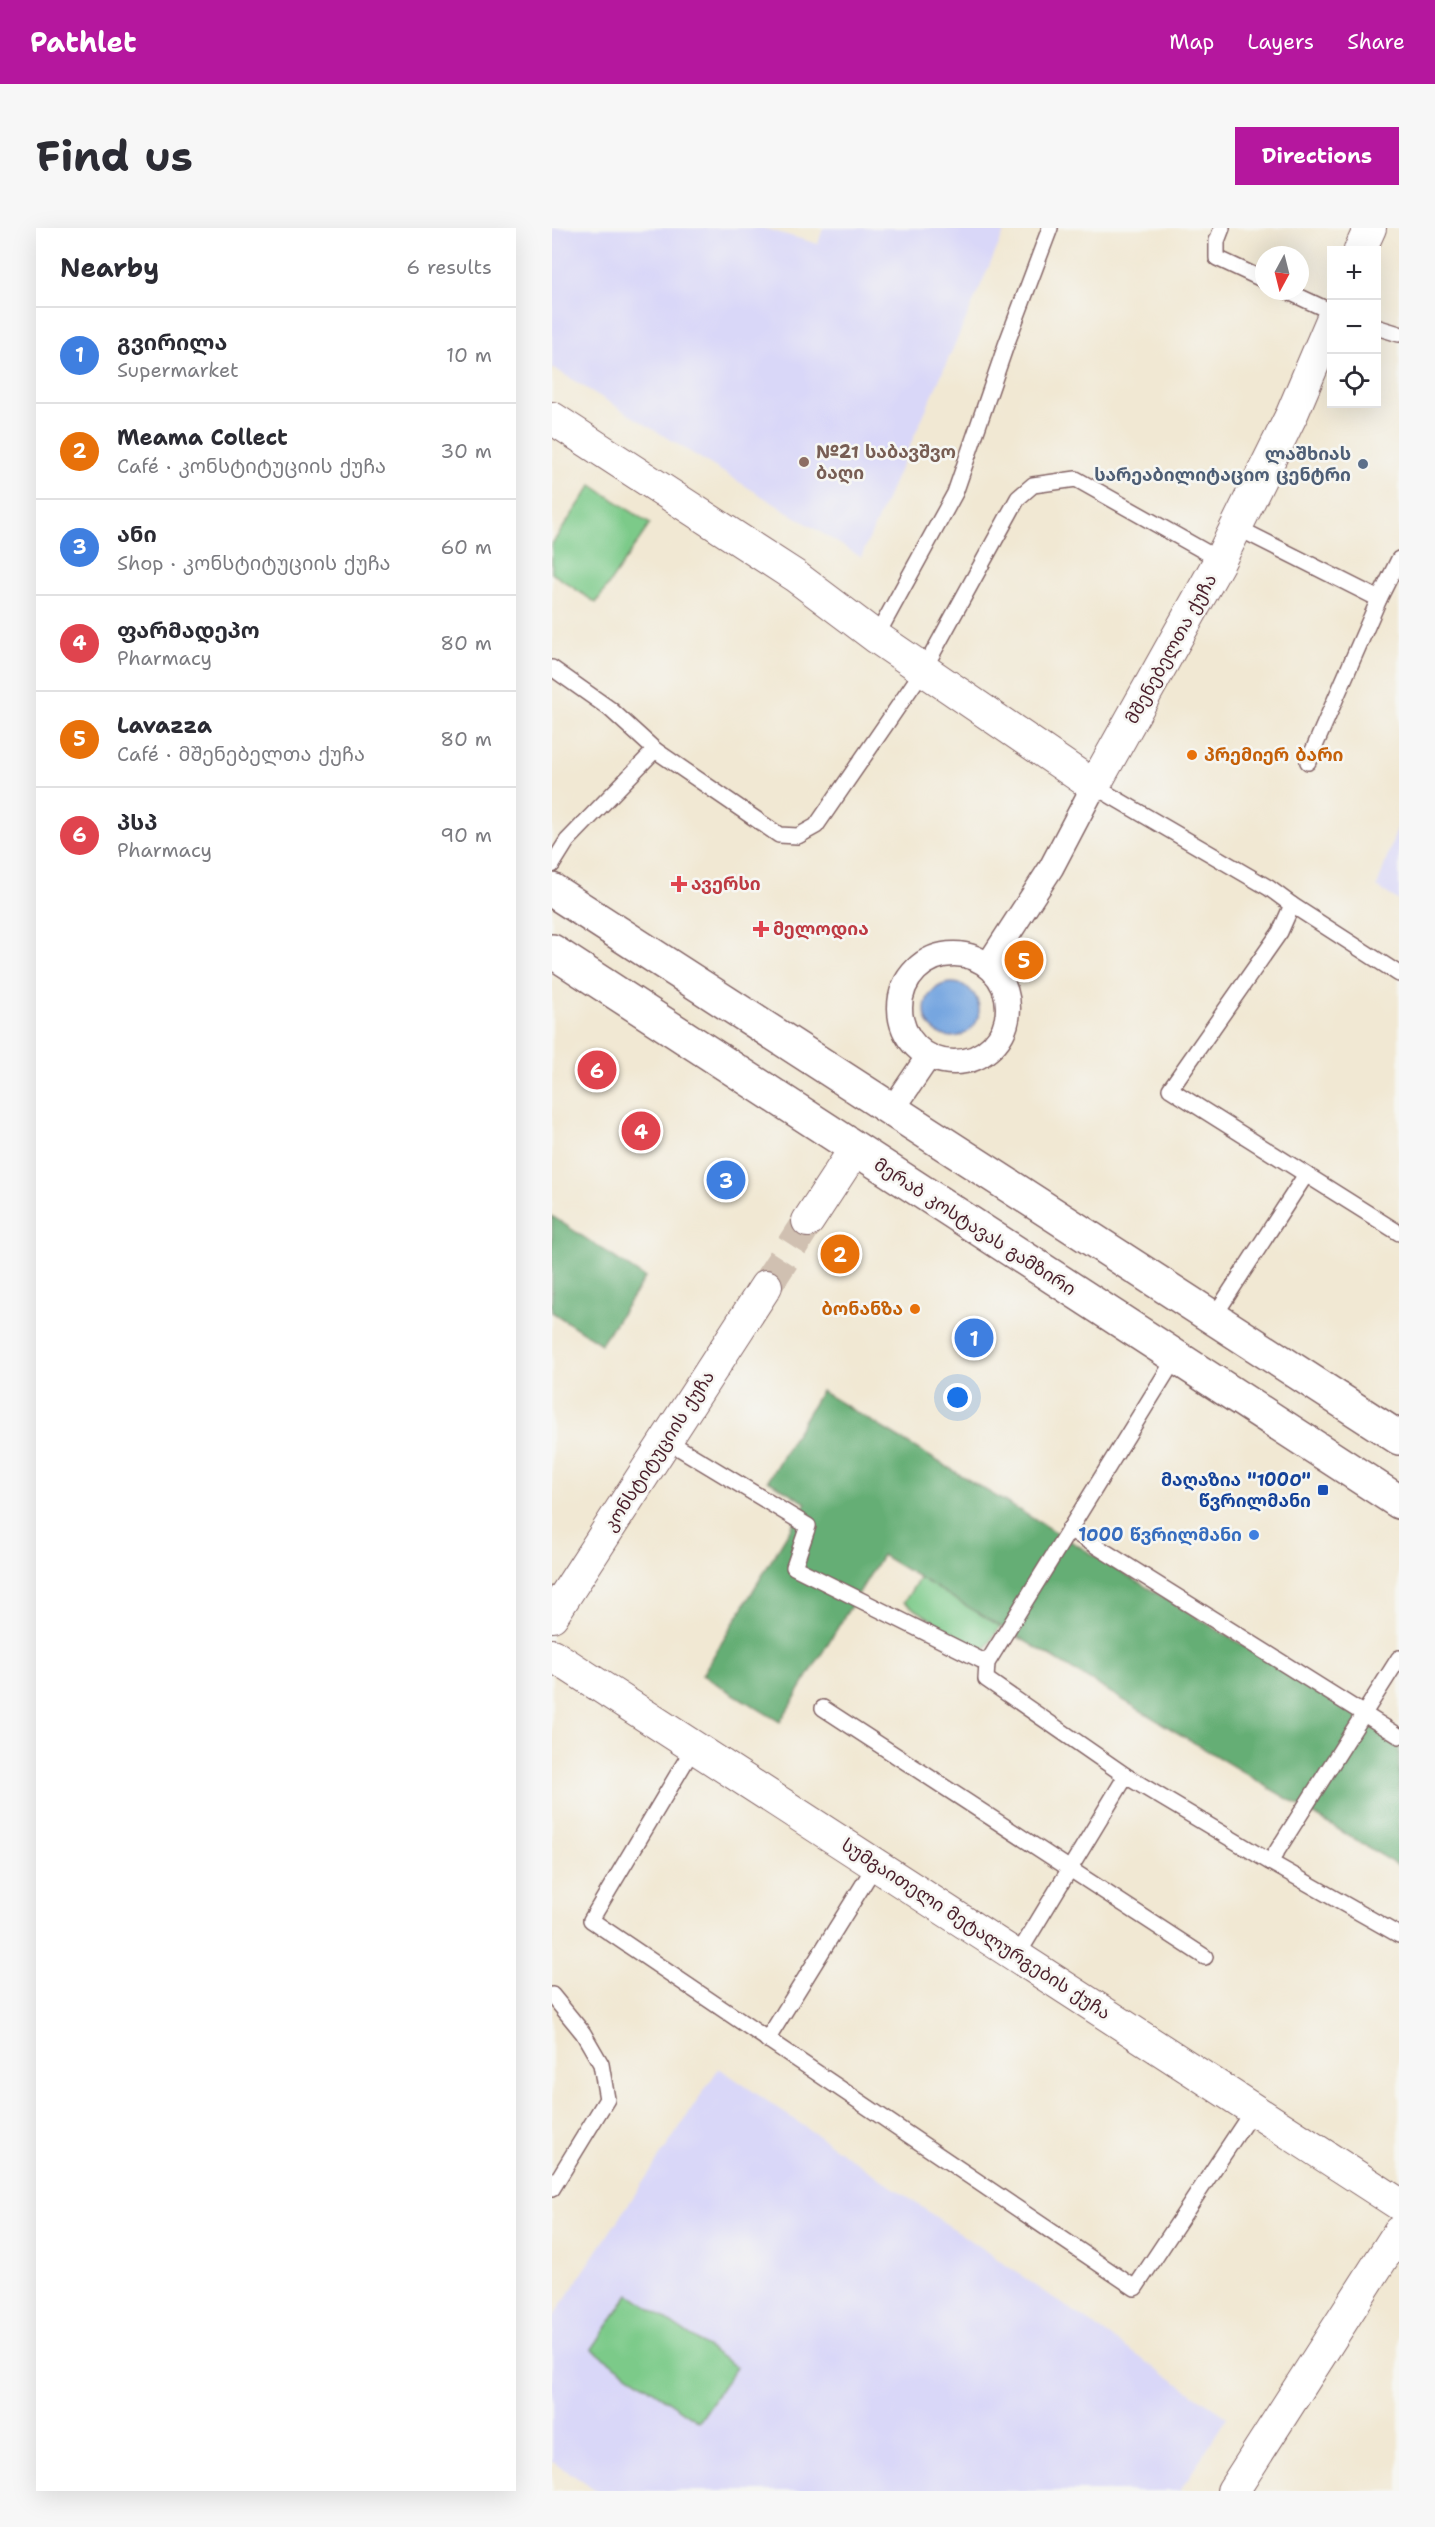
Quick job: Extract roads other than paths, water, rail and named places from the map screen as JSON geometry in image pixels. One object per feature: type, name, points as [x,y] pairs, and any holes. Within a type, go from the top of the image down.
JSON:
[{"type":"street","points":[[1362,246],[1370,228]]},
{"type":"street","name":"მშენებელთა ქუჩა","points":[[988,965],[1051,868],[1220,560],[1292,414],[1327,332]]},
{"type":"street","points":[[552,418],[795,576],[876,637],[1094,786]]},
{"type":"street","points":[[552,890],[1399,1438]]},
{"type":"street","name":"მერაბ კოსტავას გამზირი","points":[[552,951],[1399,1502]]},
{"type":"street","points":[[954,953],[972,956],[988,965],[1000,978],[1007,995],[1009,1013],[1004,1030],[994,1045],[980,1056],[963,1062],[945,1062],[928,1056],[914,1046],[904,1031],[899,1013],[900,995],[908,978],[920,965],[936,957],[954,953]]},
{"type":"street","points":[[892,1110],[928,1056]]},
{"type":"street","points":[[808,1221],[855,1149]]},
{"type":"street","name":"კონსტიტუციის ქუჩა","points":[[552,1616],[766,1286]]},
{"type":"street","name":"სუმგაითელი მეტალურგების ქუჩა","points":[[552,1655],[1399,2204]]},
{"type":"street","points":[[1233,2491],[1399,2232]]},
{"type":"lane","points":[[876,637],[955,493],[1006,345],[1050,228]]},
{"type":"lane","points":[[1222,228],[1217,241],[1217,258],[1255,276]]},
{"type":"lane","points":[[1306,300],[1327,310]]},
{"type":"lane","points":[[1381,328],[1399,334]]},
{"type":"lane","points":[[552,668],[610,709],[655,750],[779,835],[798,836],[816,826],[924,669],[1018,498],[1033,485],[1076,478],[1220,560]]},
{"type":"lane","points":[[1236,527],[1379,599]]},
{"type":"lane","points":[[1308,762],[1379,599],[1399,559]]},
{"type":"lane","points":[[552,865],[567,841],[655,750]]},
{"type":"lane","points":[[1094,786],[1269,888],[1399,974]]},
{"type":"lane","points":[[1292,905],[1280,932],[1170,1089],[1399,1233]]},
{"type":"lane","points":[[1213,1318],[1305,1176]]},
{"type":"lane","points":[[1176,1357],[987,1663],[986,1679],[1126,1776],[1270,1862],[1399,1935]]},
{"type":"lane","points":[[666,1440],[808,1526],[794,1567],[987,1663]]},
{"type":"lane","points":[[1070,1529],[1399,1736]]},
{"type":"lane","points":[[1270,1862],[1399,1658]]},
{"type":"lane","points":[[823,1708],[1205,1957]]},
{"type":"lane","points":[[694,1747],[591,1920],[1135,2288],[1253,2110]]},
{"type":"lane","points":[[1017,1956],[1126,1776]]},
{"type":"lane","points":[[767,2040],[876,1864]]},
{"type":"lane","points":[[552,1995],[583,2033],[601,2064],[607,2099],[552,2189]]},
{"type":"water","points":[[947,983],[957,983],[967,987],[975,995],[979,1010],[975,1025],[967,1033],[957,1037],[947,1037],[937,1033],[929,1025],[925,1015],[925,1005],[929,995],[937,987]]},
{"type":"tunnel","points":[[766,1286],[808,1221]]},
{"type":"place","name":"№21 საბავშვო ბაღი","points":[[804,462]]},
{"type":"place","name":"ლაშხიას სარეაბილიტაციო ცენტრი","points":[[1363,464]]},
{"type":"place","name":"პრემიერ ბარი","points":[[1192,755]]},
{"type":"place","name":"ავერსი","points":[[679,884]]},
{"type":"place","name":"მელოდია","points":[[761,929]]},
{"type":"place","name":"Lavazza","points":[[1024,960]]},
{"type":"place","name":"პსპ","points":[[597,1070]]},
{"type":"place","name":"ფარმადეპო","points":[[641,1131]]},
{"type":"place","name":"ანი","points":[[726,1180]]},
{"type":"place","name":"Meama Collect","points":[[840,1254]]},
{"type":"place","name":"ბონანზა","points":[[915,1309]]},
{"type":"place","name":"გვირილა","points":[[974,1338]]},
{"type":"place","name":"მაღაზია \"1000\" წვრილმანი","points":[[1323,1490]]},
{"type":"place","name":"1000 წვრილმანი","points":[[1254,1535]]}]
